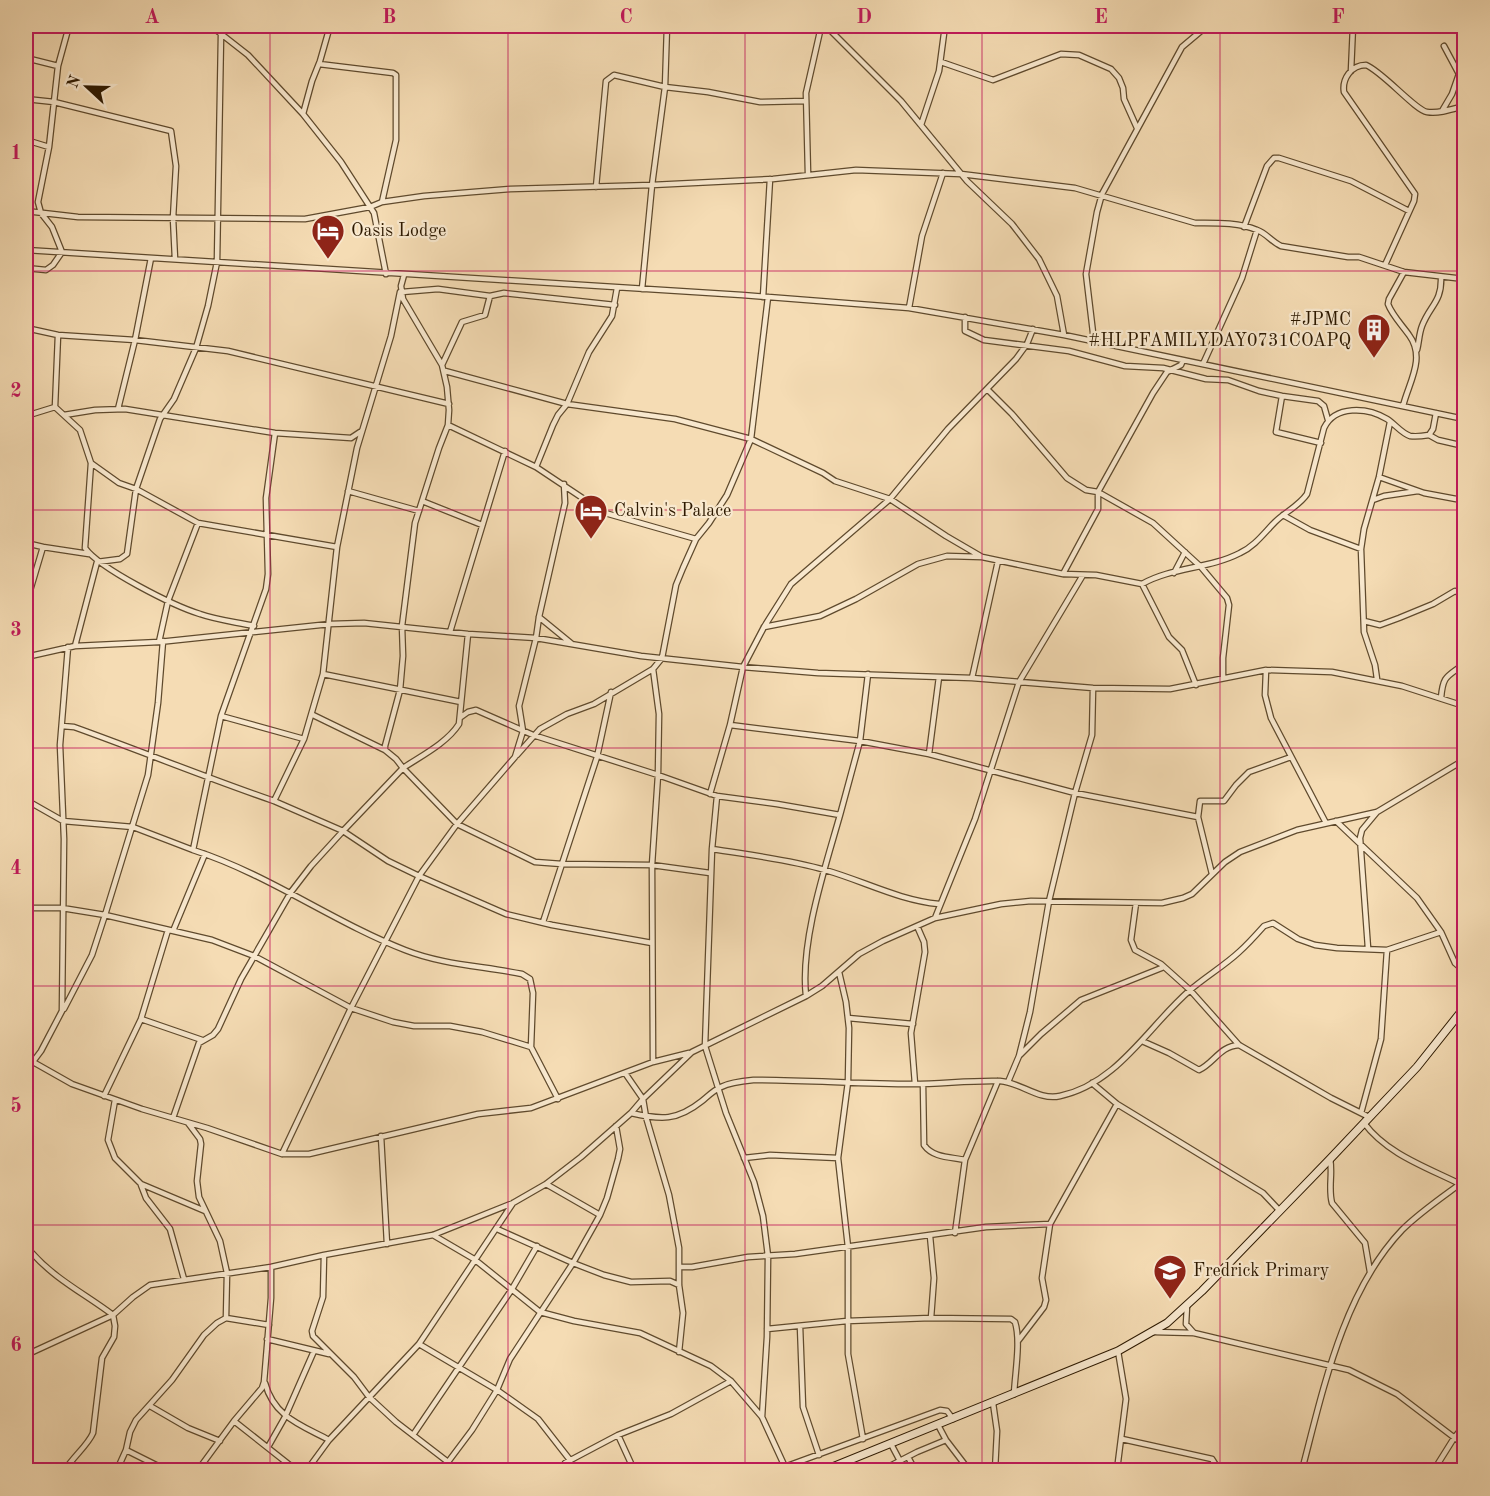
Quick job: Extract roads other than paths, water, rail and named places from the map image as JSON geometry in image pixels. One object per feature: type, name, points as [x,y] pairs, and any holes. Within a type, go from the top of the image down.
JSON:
[{"type":"street","points":[[62,252],[52,227],[40,213],[39,194],[49,147],[58,66],[69,26]]},
{"type":"street","points":[[211,26],[248,55],[303,114],[341,162],[376,218],[387,274]]},
{"type":"street","points":[[303,114],[330,26]]},
{"type":"street","points":[[642,289],[652,184],[665,87],[667,26]]},
{"type":"street","points":[[808,174],[806,101],[821,26],[833,33],[901,101],[961,174],[1012,224],[1039,259],[1057,296],[1064,335]]},
{"type":"street","points":[[833,33],[840,26]]},
{"type":"street","points":[[921,125],[941,62],[945,26]]},
{"type":"street","points":[[1094,341],[1086,274],[1102,194],[1182,47],[1207,26]]},
{"type":"street","points":[[1353,26],[1350,71],[1342,84],[1344,92],[1411,185],[1415,194],[1385,265]]},
{"type":"street","points":[[97,562],[120,559],[127,554],[136,489],[157,425],[174,399],[196,348],[208,306],[217,262],[221,35]]},
{"type":"street","points":[[1442,111],[1452,94],[1459,74],[1444,46]]},
{"type":"street","points":[[941,62],[993,80],[1061,54],[1078,55],[1110,69],[1119,78],[1124,99],[1137,128]]},
{"type":"street","points":[[26,58],[58,66]]},
{"type":"street","points":[[319,64],[396,75],[396,140],[382,202]]},
{"type":"street","points":[[1350,71],[1361,65],[1370,67],[1422,110],[1428,112],[1464,106]]},
{"type":"street","points":[[596,187],[608,78],[614,75],[665,87],[760,102],[806,101]]},
{"type":"street","points":[[26,99],[54,102],[171,131],[176,166],[173,218],[175,259]]},
{"type":"street","points":[[26,141],[49,147]]},
{"type":"street","points":[[1244,227],[1267,166],[1274,158],[1352,181],[1409,211]]},
{"type":"street","points":[[26,211],[78,217],[306,219],[370,207],[382,202],[510,189],[770,179],[856,170],[943,173],[1075,188],[1102,194],[1195,223],[1213,223],[1257,230],[1281,246],[1359,257],[1404,272],[1464,279]]},
{"type":"street","points":[[909,309],[922,236],[943,173]]},
{"type":"street","points":[[282,1154],[384,941],[419,876],[457,824],[533,735],[551,722],[594,704],[653,669],[662,658],[676,585],[696,539],[723,503],[752,439],[766,297],[770,179]]},
{"type":"street","points":[[1203,364],[1242,279],[1257,230]]},
{"type":"street","points":[[26,250],[766,297],[909,309],[1064,335],[1464,419]]},
{"type":"street","points":[[26,268],[46,270],[53,265],[62,252]]},
{"type":"street","points":[[118,409],[135,340],[151,258]]},
{"type":"street","points":[[1404,272],[1388,304],[1417,350]]},
{"type":"street","points":[[274,801],[313,715],[323,674],[337,547],[348,491],[362,430],[391,336],[404,275]]},
{"type":"street","points":[[1403,406],[1417,362],[1421,328],[1439,297],[1441,277]]},
{"type":"street","points":[[385,750],[400,690],[403,656],[402,626],[419,511],[448,425],[449,404],[443,368],[406,305],[401,286]]},
{"type":"street","points":[[536,466],[558,415],[567,404],[589,352],[612,316],[617,288]]},
{"type":"street","points":[[402,292],[438,289],[490,296],[504,293],[615,305]]},
{"type":"street","points":[[443,368],[462,322],[485,315],[490,296]]},
{"type":"street","points":[[764,627],[820,616],[856,599],[918,564],[947,556],[982,557],[1063,574],[1096,575],[1142,584],[1155,577],[1213,564],[1241,553],[1253,545],[1307,494],[1328,420],[1322,403],[1258,391],[1228,380],[1206,379],[1171,370],[1125,366],[1069,351],[984,340],[965,331],[963,327],[965,317]]},
{"type":"street","points":[[26,328],[58,335],[135,340],[239,353],[449,404]]},
{"type":"street","points":[[710,794],[730,725],[743,667],[764,627],[796,579],[890,499],[948,429],[1026,346],[1033,329]]},
{"type":"street","points":[[55,407],[58,335]]},
{"type":"street","points":[[1063,574],[1098,509],[1098,492],[1153,393],[1167,372],[1180,365],[1183,360]]},
{"type":"street","points":[[443,368],[567,404],[675,419],[752,439],[835,481],[890,499],[982,557]]},
{"type":"street","points":[[987,389],[1012,414],[1067,478],[1086,490],[1098,492],[1153,523],[1201,567],[1227,598],[1229,605],[1223,651],[1223,678]]},
{"type":"street","points":[[1282,396],[1276,432],[1321,443]]},
{"type":"street","points":[[55,407],[77,425],[83,434],[90,464],[84,543],[89,554],[97,562],[168,601],[201,615],[254,626]]},
{"type":"street","points":[[26,416],[55,407]]},
{"type":"street","points":[[64,415],[118,409],[163,414],[275,433],[351,438],[362,430]]},
{"type":"street","points":[[1328,420],[1340,412],[1366,411],[1390,422],[1410,436],[1429,435],[1438,440],[1464,446]]},
{"type":"street","points":[[1429,435],[1433,429],[1436,413]]},
{"type":"street","points":[[1377,680],[1375,665],[1364,632],[1362,549],[1364,529],[1374,500],[1390,422]]},
{"type":"street","points":[[448,425],[536,466],[605,513],[696,539]]},
{"type":"street","points":[[193,850],[220,716],[266,589],[266,498],[275,433]]},
{"type":"street","points":[[450,632],[505,452]]},
{"type":"street","points":[[90,464],[119,483],[136,489],[198,523],[337,547]]},
{"type":"street","points":[[1379,477],[1420,491],[1456,499],[1459,498],[1464,485]]},
{"type":"street","points":[[515,757],[523,731],[519,706],[565,503],[564,484]]},
{"type":"street","points":[[348,491],[419,511]]},
{"type":"street","points":[[1374,500],[1384,496],[1420,491]]},
{"type":"street","points":[[422,501],[482,525]]},
{"type":"street","points":[[1283,515],[1310,530],[1362,549]]},
{"type":"street","points":[[26,1067],[32,1063],[49,1037],[92,955],[133,827],[152,755],[161,642],[168,601],[198,523]]},
{"type":"street","points":[[26,543],[89,554]]},
{"type":"street","points":[[26,604],[43,547]]},
{"type":"street","points":[[1174,573],[1185,552]]},
{"type":"street","points":[[972,678],[998,561]]},
{"type":"street","points":[[75,646],[97,562]]},
{"type":"street","points":[[935,918],[969,835],[1018,682],[1083,575]]},
{"type":"street","points":[[1142,584],[1169,638],[1182,650],[1196,684]]},
{"type":"street","points":[[1364,621],[1380,624],[1433,604],[1455,591],[1464,595]]},
{"type":"street","points":[[539,617],[572,644]]},
{"type":"street","points":[[26,657],[75,646],[161,642],[330,624],[402,626],[468,634],[536,638],[662,658],[743,667],[818,673],[972,678],[1093,688],[1170,689],[1266,670],[1332,672],[1377,680],[1464,706]]},
{"type":"street","points":[[461,717],[460,702],[468,634]]},
{"type":"street","points":[[62,1011],[63,821],[60,745],[68,647]]},
{"type":"street","points":[[1441,698],[1442,681],[1464,663]]},
{"type":"street","points":[[653,669],[659,714],[658,775],[652,865],[653,1062]]},
{"type":"street","points":[[1266,670],[1265,695],[1271,718],[1326,823]]},
{"type":"street","points":[[323,674],[460,702]]},
{"type":"street","points":[[806,996],[804,980],[810,936],[825,870],[860,741],[868,674]]},
{"type":"street","points":[[929,754],[939,677]]},
{"type":"street","points":[[1008,1082],[1030,1012],[1049,901],[1092,735],[1093,688]]},
{"type":"street","points":[[543,922],[597,757],[611,692]]},
{"type":"street","points":[[173,1118],[199,1042],[213,1035],[218,1029],[254,956],[291,892],[311,866],[402,768],[455,730],[461,717],[468,711],[476,710],[533,735],[717,796],[840,815]]},
{"type":"street","points":[[313,715],[385,750],[457,824],[535,862],[652,865],[710,873]]},
{"type":"street","points":[[220,716],[304,739]]},
{"type":"street","points":[[730,725],[860,741],[929,754],[1075,794],[1198,817]]},
{"type":"street","points":[[62,726],[74,727],[152,755],[209,779],[274,801],[343,831],[388,861],[506,914],[652,943]]},
{"type":"street","points":[[1212,874],[1198,817],[1200,801],[1224,801],[1236,784],[1249,772],[1291,757]]},
{"type":"street","points":[[26,1355],[113,1315],[150,1285],[270,1267],[433,1235],[513,1203],[546,1184],[616,1126],[692,1053],[806,996],[822,986],[859,954],[935,918],[1001,904],[1049,901],[1162,903],[1184,898],[1192,894],[1212,874],[1240,852],[1297,830],[1377,812],[1464,760]]},
{"type":"street","points":[[717,796],[710,873],[705,1046],[718,1088],[754,1182],[762,1216],[768,1256],[762,1417]]},
{"type":"street","points":[[26,800],[63,821],[133,827],[205,854],[291,892],[384,941],[435,960],[522,974],[531,980],[531,1047],[558,1099]]},
{"type":"street","points":[[1368,948],[1360,846],[1362,830],[1377,812]]},
{"type":"street","points":[[1336,821],[1417,898],[1441,932],[1455,963],[1464,971]]},
{"type":"street","points":[[712,849],[825,870],[900,897],[939,904]]},
{"type":"street","points":[[104,1096],[141,1019],[171,931],[205,854]]},
{"type":"street","points":[[1136,903],[1132,945],[1140,954],[1164,967],[1190,990],[1239,1045],[1331,1098],[1362,1113],[1375,1137],[1392,1149],[1462,1183],[1402,1230],[1370,1272],[1329,1365],[1302,1470]]},
{"type":"street","points":[[26,908],[62,908],[105,915],[213,940],[254,956],[351,1008],[406,1025],[450,1026],[482,1032],[531,1047]]},
{"type":"street","points":[[631,1113],[658,1119],[683,1113],[718,1088],[727,1084],[753,1080],[915,1084],[946,1081],[998,1081],[1008,1082],[1051,1098],[1062,1096],[1092,1083],[1118,1065],[1190,990],[1238,954],[1264,926],[1273,923],[1298,939],[1315,945],[1387,950],[1441,932]]},
{"type":"street","points":[[915,1084],[911,1033],[925,952],[924,942],[917,926]]},
{"type":"street","points":[[1362,1113],[1381,1039],[1387,950]]},
{"type":"street","points":[[1018,1056],[1081,1000],[1164,967]]},
{"type":"street","points":[[839,972],[848,1018],[848,1082],[838,1158],[848,1247],[847,1321],[850,1372],[863,1439]]},
{"type":"street","points":[[825,1470],[843,1467],[891,1444],[1119,1351],[1167,1323],[1187,1306],[1417,1067],[1464,1008]]},
{"type":"street","points":[[848,1018],[913,1024]]},
{"type":"street","points":[[141,1019],[202,1040]]},
{"type":"street","points":[[1142,1041],[1199,1070],[1225,1048],[1239,1045]]},
{"type":"street","points":[[26,1058],[72,1084],[115,1100],[282,1154],[309,1154],[478,1114],[531,1108],[653,1062],[692,1053]]},
{"type":"street","points":[[625,1073],[643,1099],[646,1117],[669,1194],[679,1248],[683,1313],[679,1352]]},
{"type":"street","points":[[954,1233],[964,1160],[998,1081]]},
{"type":"street","points":[[1092,1083],[1117,1104],[1263,1193],[1279,1210]]},
{"type":"street","points":[[923,1084],[924,1145],[926,1149],[938,1155],[964,1160]]},
{"type":"street","points":[[115,1100],[109,1128],[110,1149],[115,1158],[141,1185],[146,1198],[170,1229],[184,1279]]},
{"type":"street","points":[[1018,1341],[1044,1307],[1046,1300],[1042,1278],[1050,1224],[1117,1104]]},
{"type":"street","points":[[188,1123],[200,1139],[197,1181],[200,1197],[220,1241],[227,1273],[226,1318]]},
{"type":"street","points":[[441,1470],[472,1430],[497,1390],[510,1359],[573,1263],[600,1215],[620,1149],[616,1126]]},
{"type":"street","points":[[381,1136],[387,1244]]},
{"type":"street","points":[[744,1158],[770,1155],[838,1158]]},
{"type":"street","points":[[1330,1159],[1332,1203],[1365,1243],[1370,1272]]},
{"type":"street","points":[[546,1184],[600,1215]]},
{"type":"street","points":[[141,1185],[205,1211]]},
{"type":"street","points":[[307,1470],[329,1440],[419,1344],[513,1203]]},
{"type":"street","points":[[680,1267],[748,1257],[848,1247],[986,1227],[1050,1224]]},
{"type":"street","points":[[497,1229],[573,1263],[620,1280],[644,1283],[670,1281],[680,1285]]},
{"type":"street","points":[[433,1235],[474,1259],[540,1312],[574,1321],[640,1333],[711,1366],[731,1381],[762,1417],[784,1467]]},
{"type":"street","points":[[930,1236],[934,1278],[931,1318]]},
{"type":"street","points":[[412,1435],[512,1288],[537,1246]]},
{"type":"street","points":[[26,1253],[32,1253],[62,1281],[91,1298],[113,1315],[114,1337],[102,1358],[93,1433],[90,1440],[74,1456],[65,1470]]},
{"type":"street","points":[[324,1255],[322,1297],[312,1334],[354,1377],[369,1397],[412,1435],[448,1462]]},
{"type":"street","points":[[198,1470],[262,1388],[269,1325],[270,1267]]},
{"type":"street","points":[[1187,1306],[1186,1324],[1194,1333]]},
{"type":"street","points":[[117,1470],[133,1426],[212,1327],[226,1318],[269,1325]]},
{"type":"street","points":[[767,1329],[847,1321],[931,1318],[1011,1319],[1015,1322],[1018,1341],[1014,1394]]},
{"type":"street","points":[[800,1326],[803,1407],[819,1455]]},
{"type":"street","points":[[1153,1332],[1194,1333],[1362,1375],[1397,1394],[1464,1445]]},
{"type":"street","points":[[267,1339],[331,1355]]},
{"type":"street","points":[[419,1344],[497,1390],[538,1419],[570,1460]]},
{"type":"street","points":[[268,1446],[285,1417],[314,1351]]},
{"type":"street","points":[[1117,1470],[1126,1399],[1119,1351]]},
{"type":"street","points":[[563,1470],[563,1466],[570,1460],[578,1458],[596,1446],[671,1414],[731,1381]]},
{"type":"street","points":[[264,1382],[271,1400],[285,1417],[329,1440]]},
{"type":"street","points":[[993,1403],[997,1431],[995,1470]]},
{"type":"street","points":[[150,1406],[188,1428],[220,1441]]},
{"type":"street","points":[[776,1470],[940,1410],[947,1411],[953,1419]]},
{"type":"street","points":[[234,1421],[296,1470]]},
{"type":"street","points":[[938,1425],[946,1440],[969,1470]]},
{"type":"street","points":[[1434,1470],[1464,1426]]},
{"type":"street","points":[[879,1433],[884,1447]]},
{"type":"street","points":[[618,1436],[634,1470]]},
{"type":"street","points":[[1122,1439],[1212,1459],[1219,1470]]},
{"type":"street","points":[[882,1470],[946,1440]]},
{"type":"street","points":[[891,1444],[900,1461]]},
{"type":"street","points":[[126,1450],[165,1470]]},
{"type":"street","points":[[908,1457],[915,1470]]},
{"type":"street","points":[[795,1463],[798,1470]]},
{"type":"place","name":"Oasis Lodge","points":[[328,260]]},
{"type":"place","name":"#JPMC #HLPFAMILYDAY0731COAPQ","points":[[1374,359]]},
{"type":"place","name":"Calvin's Palace","points":[[591,540]]},
{"type":"place","name":"Fredrick Primary","points":[[1170,1300]]}]
